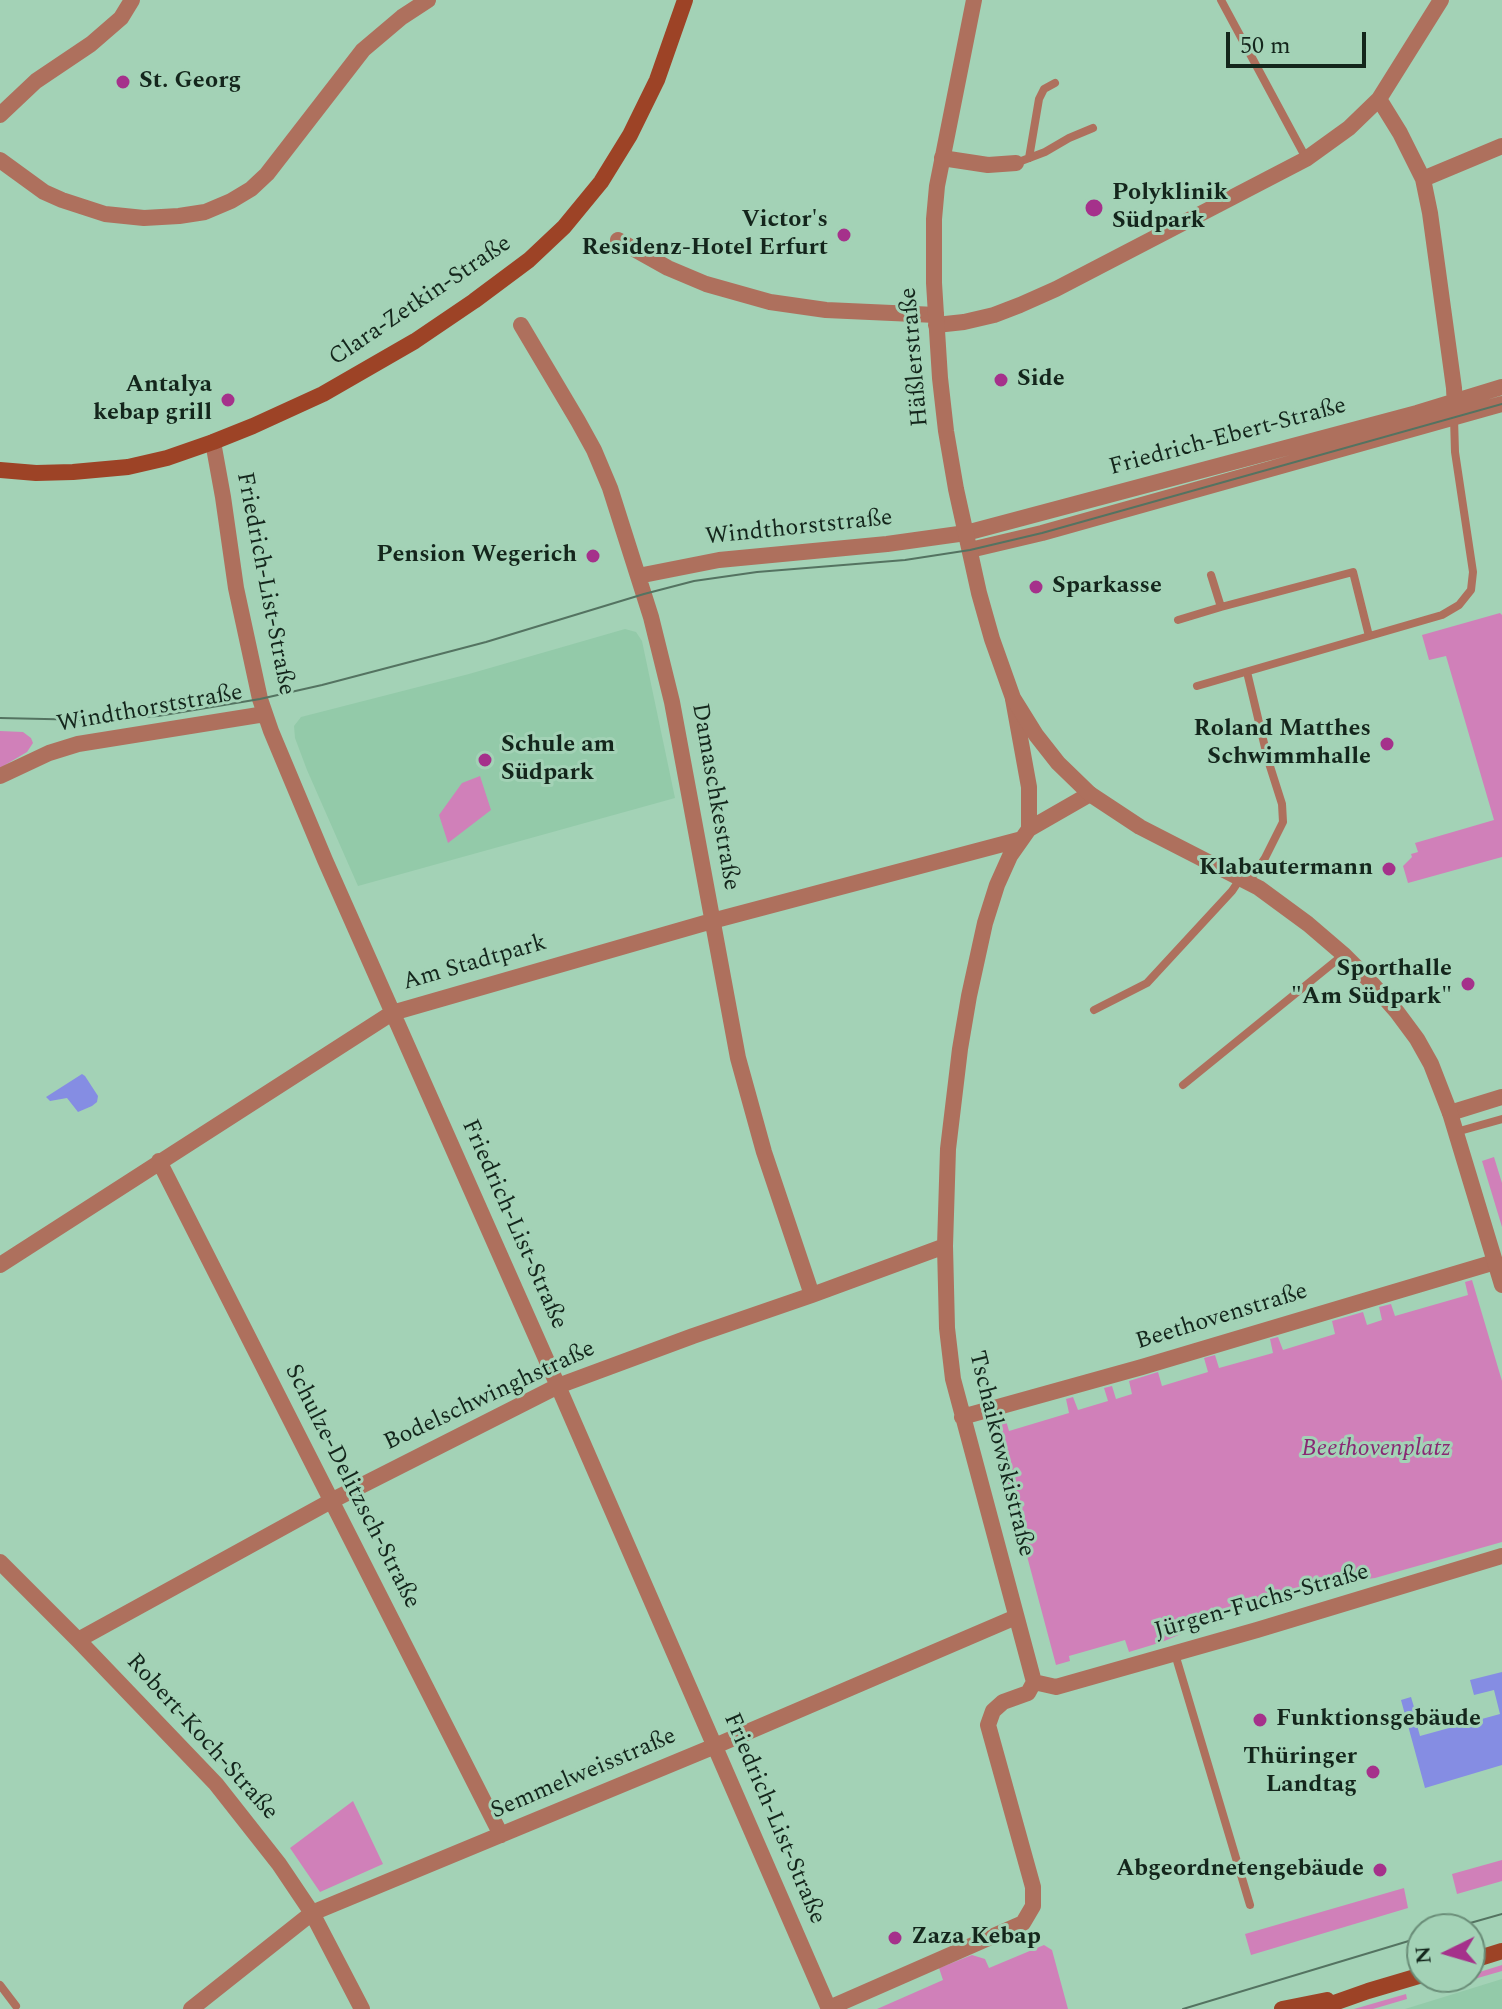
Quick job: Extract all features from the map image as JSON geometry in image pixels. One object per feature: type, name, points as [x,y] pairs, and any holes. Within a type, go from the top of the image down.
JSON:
[{"type":"main road","name":"Clara-Zetkin-Straße","points":[[0,470],[36,473],[128,467],[213,442],[323,394],[415,341],[474,301],[529,260],[564,227],[593,193],[630,135],[657,80],[685,0]]},
{"type":"main road","points":[[1317,2009],[1406,1980]]},
{"type":"main road","points":[[1282,2009],[1368,1991]]},
{"type":"street","points":[[0,115],[36,81],[91,44],[121,18],[132,0]]},
{"type":"street","points":[[0,160],[44,192],[105,214],[144,218],[205,212],[231,201],[259,182],[363,50],[428,0]]},
{"type":"street","name":"Häßlerstraße","points":[[970,550],[946,431],[936,320],[933,240],[942,158],[974,0]]},
{"type":"street","points":[[618,240],[668,268],[706,284],[770,302],[936,320],[979,318],[1056,289],[1306,159],[1349,128],[1379,99],[1441,0]]},
{"type":"street","points":[[1379,99],[1423,179],[1455,410]]},
{"type":"street","points":[[1423,179],[1502,146]]},
{"type":"street","points":[[942,158],[988,165],[1022,160]]},
{"type":"street","name":"Damaschkestraße","points":[[521,325],[594,450],[610,488],[638,576],[672,702],[738,1058],[764,1152],[812,1295]]},
{"type":"street","name":"Friedrich-Ebert-Straße","points":[[970,550],[1042,533],[1455,410],[1502,387]]},
{"type":"street","name":"Friedrich-Ebert-Straße","points":[[966,533],[1455,410],[1502,404]]},
{"type":"street","name":"Friedrich-List-Straße","points":[[213,442],[236,588],[265,714],[306,817],[558,1386],[828,2009]]},
{"type":"street","name":"Windthorststraße","points":[[638,576],[719,560],[966,533]]},
{"type":"street","name":"Tschaikowskistraße","points":[[970,550],[992,639],[1013,698],[1029,787],[1025,834],[1010,856],[997,885],[983,932],[960,1049],[948,1149],[945,1246],[947,1328],[953,1379],[962,1417],[1034,1682]]},
{"type":"street","name":"Tschaikowskistraße","points":[[1013,698],[1058,763],[1090,794],[1140,827],[1259,888],[1343,954],[1388,1001],[1417,1039],[1431,1064],[1450,1113],[1502,1285]]},
{"type":"street","name":"Windthorststraße","points":[[0,776],[49,753],[78,744],[265,714]]},
{"type":"street","points":[[1025,834],[1090,794]]},
{"type":"street","name":"Am Stadtpark","points":[[0,1265],[392,1013],[1025,834]]},
{"type":"street","points":[[1450,1113],[1502,1097]]},
{"type":"street","name":"Schulze-Delitzsch-Straße","points":[[159,1161],[501,1835]]},
{"type":"street","name":"Bodelschwinghstraße","points":[[78,1640],[331,1501],[558,1386],[945,1246]]},
{"type":"street","name":"Beethovenstraße","points":[[962,1417],[1495,1262]]},
{"type":"street","name":"Jürgen-Fuchs-Straße","points":[[1034,1682],[1056,1687],[1502,1556]]},
{"type":"street","name":"Robert-Koch-Straße","points":[[0,1562],[216,1784],[312,1913],[362,2009]]},
{"type":"street","name":"Semmelweisstraße","points":[[191,2009],[312,1913],[1016,1617]]},
{"type":"street","points":[[828,2009],[1023,1923],[1033,1906],[1033,1887],[988,1725],[993,1711],[1003,1702],[1028,1693],[1034,1682]]},
{"type":"lane","points":[[1221,0],[1306,159]]},
{"type":"lane","points":[[1022,160],[1039,99],[1044,89],[1055,83]]},
{"type":"lane","points":[[1022,160],[1093,128]]},
{"type":"lane","points":[[1197,686],[1442,615],[1459,605],[1471,590],[1473,572],[1455,452],[1455,410]]},
{"type":"lane","points":[[1178,620],[1353,572],[1369,636]]},
{"type":"lane","points":[[1211,575],[1221,607]]},
{"type":"lane","points":[[1094,1010],[1147,983],[1244,880],[1277,838],[1283,822],[1282,804],[1247,672]]},
{"type":"lane","points":[[1183,1085],[1343,954]]},
{"type":"lane","points":[[1456,1132],[1502,1119]]},
{"type":"lane","points":[[1175,1654],[1250,1905]]},
{"type":"lane","points":[[0,1985],[16,2006]]},
{"type":"shaded area","name":"Schule am Südpark","points":[[625,629],[636,632],[642,641],[675,798],[358,886],[295,738],[294,726],[301,717],[469,674]]},
{"type":"shaded area","points":[[1502,1979],[1502,2009],[1405,2009],[1457,1993],[1486,1993],[1486,1984]]},
{"type":"green space","points":[[1500,613],[1502,857],[1408,883],[1403,866],[1412,857],[1411,854],[1418,852],[1415,843],[1494,820],[1446,656],[1429,660],[1422,635]]},
{"type":"green space","points":[[0,731],[23,732],[33,743],[27,752],[0,768]]},
{"type":"green space","points":[[480,776],[491,810],[448,843],[439,815],[462,783]]},
{"type":"green space","points":[[1494,1157],[1502,1183],[1502,1227],[1482,1161]]},
{"type":"green space","name":"Beethovenplatz","points":[[1472,1280],[1502,1381],[1502,1542],[1375,1578],[1360,1580],[1357,1573],[1179,1625],[1181,1634],[1162,1642],[1129,1652],[1125,1640],[1069,1656],[1070,1661],[1056,1665],[991,1421],[1005,1417],[1009,1431],[1069,1413],[1066,1399],[1073,1397],[1078,1410],[1108,1401],[1104,1388],[1112,1386],[1116,1399],[1132,1394],[1129,1381],[1158,1372],[1162,1386],[1208,1372],[1204,1358],[1215,1355],[1219,1368],[1273,1353],[1270,1339],[1278,1337],[1283,1350],[1335,1334],[1332,1321],[1363,1312],[1367,1325],[1382,1320],[1379,1307],[1391,1304],[1395,1316],[1468,1295],[1465,1282]]},
{"type":"green space","points":[[353,1801],[383,1864],[320,1892],[290,1848]]},
{"type":"green space","points":[[1502,1860],[1502,1881],[1457,1894],[1452,1874]]},
{"type":"green space","points":[[1404,1888],[1408,1908],[1251,1955],[1245,1934]]},
{"type":"green space","points":[[1044,1945],[1052,1950],[1068,2009],[877,2009],[943,1980],[939,1968],[972,1955],[985,1959],[989,1968]]},
{"type":"green space","points":[[1502,1965],[1502,1971],[1486,1976],[1486,1970]]},
{"type":"green space","points":[[1406,1994],[1407,1999],[1373,2009],[1354,2009]]},
{"type":"water","points":[[82,1074],[98,1096],[92,1106],[78,1112],[67,1098],[50,1101],[46,1097]]},
{"type":"water","points":[[1502,1672],[1502,1765],[1425,1788],[1401,1700],[1411,1697],[1420,1736],[1500,1714],[1494,1690],[1474,1695],[1470,1680]]},
{"type":"tram line","points":[[0,718],[89,720],[158,716],[260,699],[486,642],[694,581],[757,572],[905,560],[970,550],[1042,533],[1502,404]]},
{"type":"tram line","points":[[1486,1919],[1502,1914]]},
{"type":"tram line","points":[[1183,2009],[1406,1942]]},
{"type":"place","name":"St. Georg","points":[[123,82]]},
{"type":"place","name":"Polyklinik Südpark","points":[[1094,208]]},
{"type":"place","name":"Victor's Residenz-Hotel Erfurt","points":[[844,235]]},
{"type":"place","name":"Side","points":[[1001,380]]},
{"type":"place","name":"Antalya kebap grill","points":[[228,400]]},
{"type":"place","name":"Pension Wegerich","points":[[593,556]]},
{"type":"place","name":"Sparkasse","points":[[1036,587]]},
{"type":"place","name":"Roland Matthes Schwimmhalle","points":[[1387,744]]},
{"type":"place","name":"Schule am Südpark","points":[[485,760]]},
{"type":"place","name":"Klabautermann","points":[[1389,869]]},
{"type":"place","name":"Sporthalle \"Am Südpark\"","points":[[1468,984]]},
{"type":"place","name":"Funktionsgebäude","points":[[1260,1720]]},
{"type":"place","name":"Thüringer Landtag","points":[[1373,1772]]},
{"type":"place","name":"Abgeordnetengebäude","points":[[1380,1870]]},
{"type":"place","name":"Zaza Kebap","points":[[895,1938]]}]
